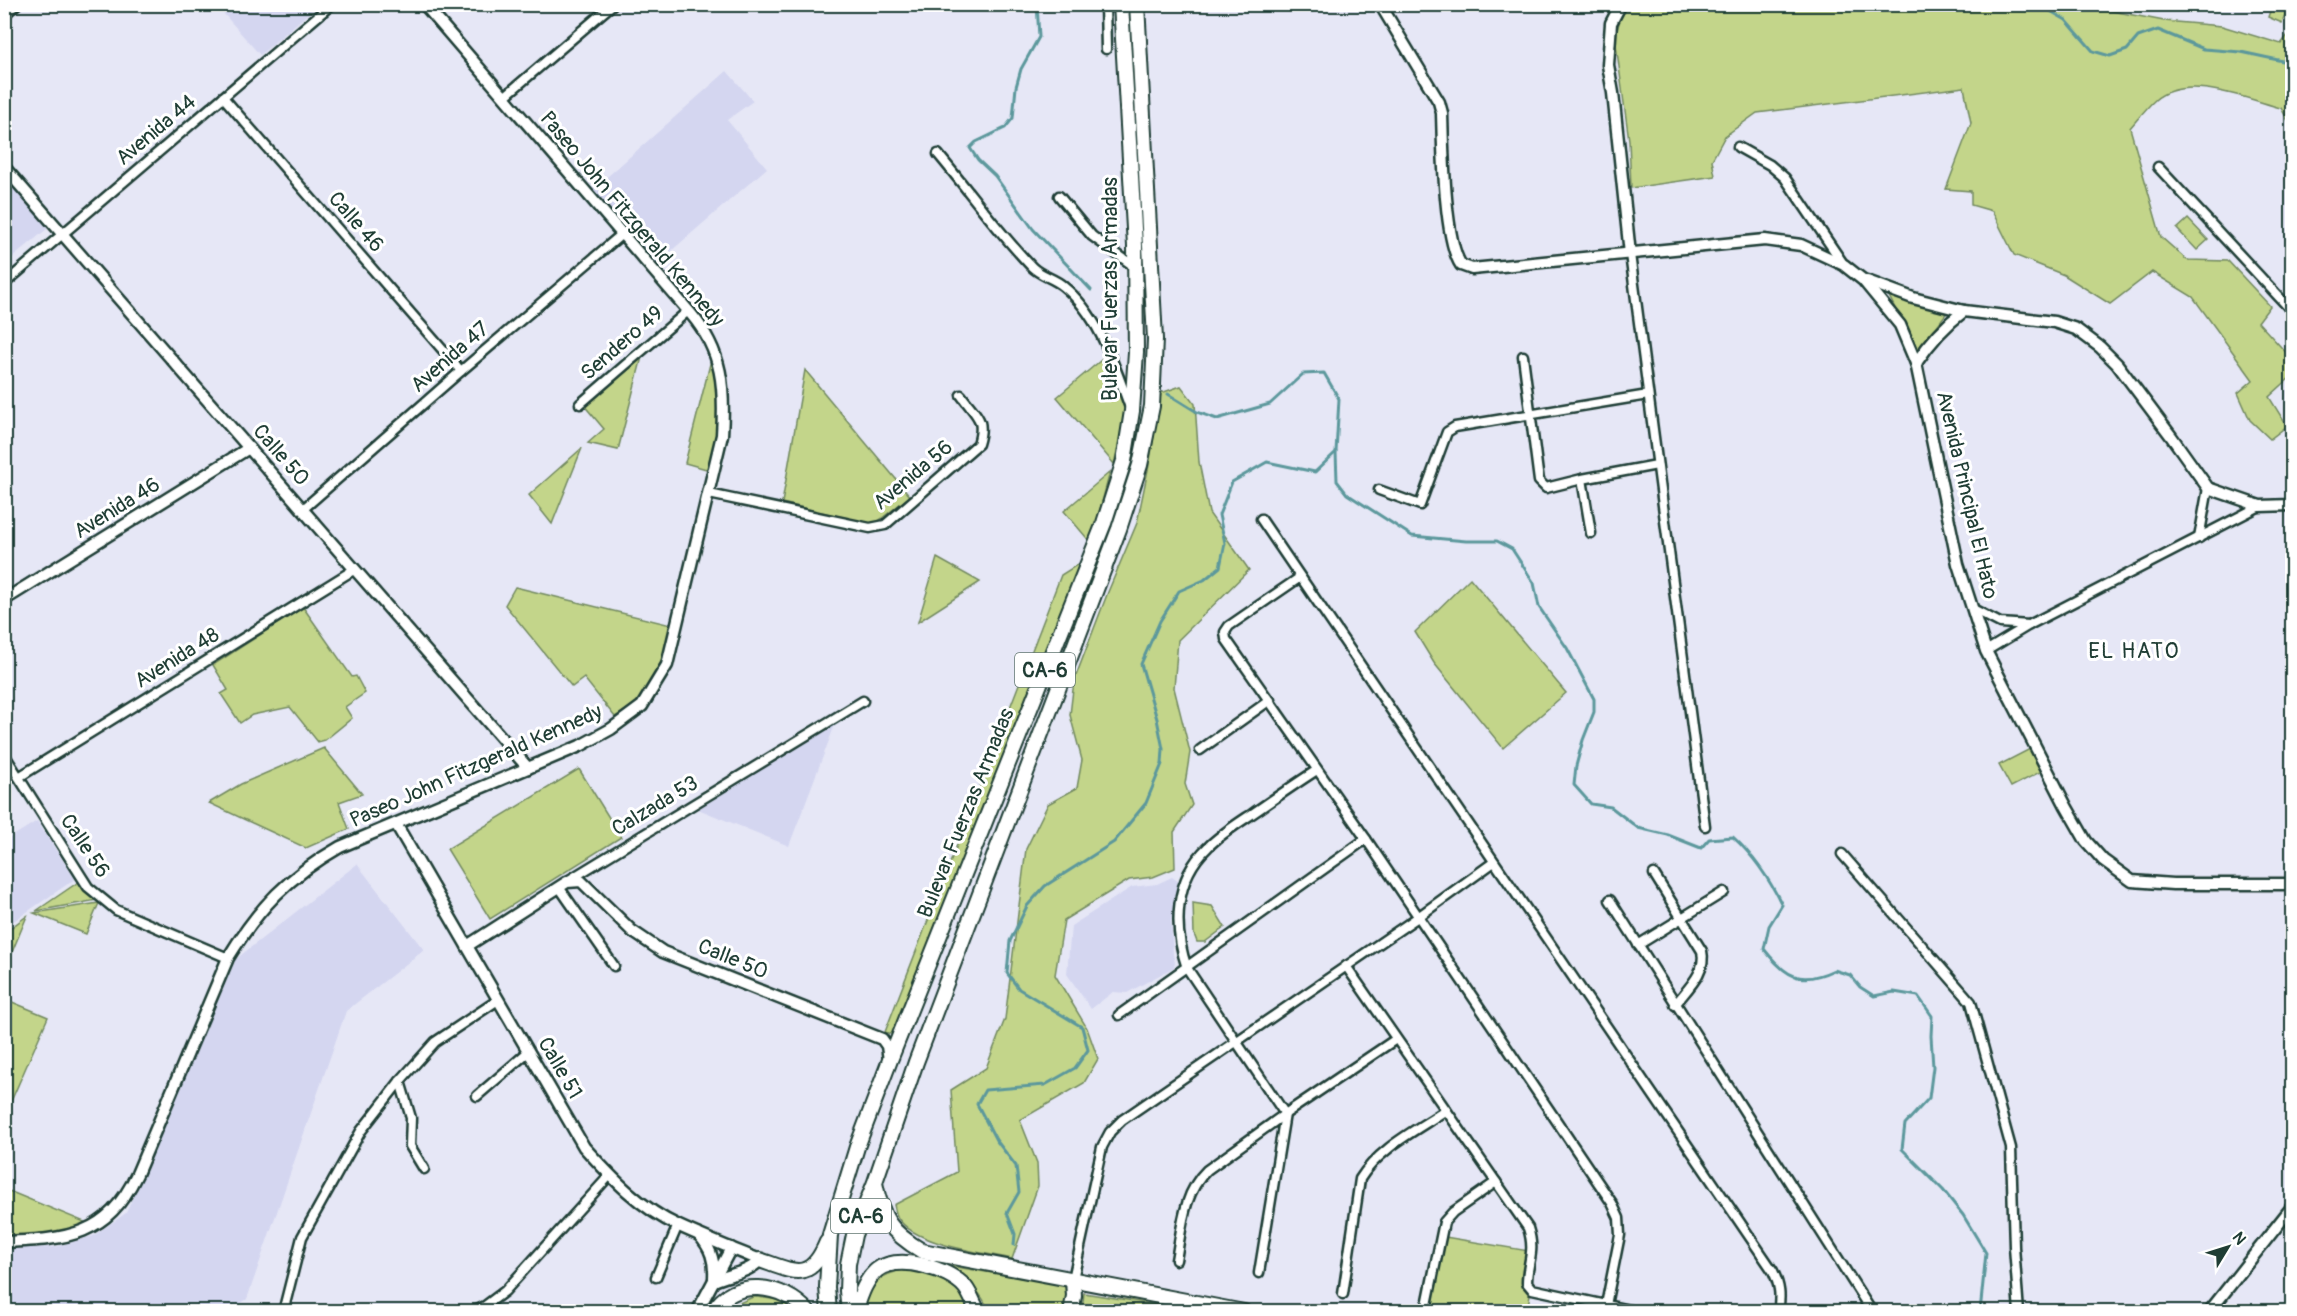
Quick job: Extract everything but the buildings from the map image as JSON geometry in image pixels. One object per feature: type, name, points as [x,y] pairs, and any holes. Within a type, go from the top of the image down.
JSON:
[{"type":"highway","name":"Bulevar Fuerzas Armadas","points":[[829,1311],[827,1287],[830,1235],[854,1157],[890,1060],[1104,524],[1124,460],[1132,411],[1136,352],[1135,267],[1120,4]]},
{"type":"highway","name":"Bulevar Fuerzas Armadas","points":[[849,1311],[848,1264],[854,1235],[875,1182],[911,1076],[1119,529],[1140,465],[1152,406],[1155,339],[1137,4]]},
{"type":"highway","points":[[875,1182],[884,1218],[893,1230],[922,1251],[1244,1311]]},
{"type":"highway","points":[[760,1260],[792,1272],[803,1271],[813,1265],[822,1254],[830,1235]]},
{"type":"highway","points":[[855,1311],[861,1291],[878,1270],[897,1263],[915,1263],[953,1276],[966,1287],[978,1311]]},
{"type":"highway","points":[[1071,1311],[1074,1296],[1073,1279]]},
{"type":"highway","points":[[713,1311],[724,1298],[749,1286],[763,1287],[782,1293],[808,1311]]},
{"type":"street","points":[[4,15],[16,4]]},
{"type":"street","name":"Avenida 44","points":[[4,284],[332,4]]},
{"type":"street","name":"Paseo John Fitzgerald Kennedy","points":[[4,1242],[51,1240],[64,1237],[97,1225],[114,1211],[127,1194],[228,958],[245,930],[265,904],[300,874],[340,847],[580,746],[611,729],[642,706],[668,665],[722,435],[724,398],[720,368],[712,345],[688,310],[424,4]]},
{"type":"street","points":[[504,97],[613,4]]},
{"type":"street","points":[[1105,4],[1106,49]]},
{"type":"street","name":"Avenida Principal El Hato","points":[[1380,4],[1439,102],[1442,112],[1446,189],[1453,248],[1461,265],[1472,269],[1765,240],[1802,244],[1844,265],[1863,280],[1900,325],[1916,363],[1959,564],[1986,651],[2086,841],[2103,860],[2132,881],[2173,884],[2292,884]]},
{"type":"street","points":[[1621,4],[1611,23],[1608,65],[1630,254],[1705,826]]},
{"type":"street","name":"Calle 46","points":[[223,97],[461,371]]},
{"type":"street","points":[[1738,147],[1770,165],[1785,178],[1844,265]]},
{"type":"street","points":[[938,154],[1033,269],[1061,284],[1075,297],[1094,322],[1132,411]]},
{"type":"street","name":"Calle 50","points":[[4,167],[528,768]]},
{"type":"street","points":[[2158,167],[2292,311]]},
{"type":"street","points":[[1059,196],[1092,236],[1135,267]]},
{"type":"street","name":"Avenida 47","points":[[302,510],[622,234]]},
{"type":"street","points":[[1863,280],[1913,298],[1964,311],[2054,322],[2076,329],[2087,336],[2117,364],[2208,488],[2260,506],[2292,505]]},
{"type":"street","name":"Sendero 49","points":[[580,404],[688,310]]},
{"type":"street","points":[[1916,363],[1945,325],[1964,311]]},
{"type":"street","points":[[1523,356],[1539,481],[1542,486],[1546,488],[1658,465]]},
{"type":"street","name":"Avenida 56","points":[[709,494],[878,528],[885,525],[978,444],[982,430],[981,422],[961,395]]},
{"type":"street","points":[[1379,490],[1420,505],[1447,432],[1455,427],[1648,395]]},
{"type":"street","name":"Avenida 46","points":[[4,600],[249,448]]},
{"type":"street","points":[[1582,479],[1591,533]]},
{"type":"street","points":[[2199,538],[2208,488]]},
{"type":"street","points":[[1986,651],[2029,626],[2260,506]]},
{"type":"street","points":[[1261,519],[1773,1271],[1779,1284],[1781,1299],[1778,1311]]},
{"type":"street","name":"Avenida 48","points":[[19,777],[355,569]]},
{"type":"street","points":[[1299,578],[1229,626],[1226,639],[1366,839],[1612,1203],[1619,1218],[1620,1235],[1606,1305]]},
{"type":"street","points":[[1973,609],[2000,623],[2029,626]]},
{"type":"street","name":"Calzada 53","points":[[467,946],[563,884],[863,700]]},
{"type":"street","points":[[1200,750],[1270,700]]},
{"type":"street","name":"Calle 56","points":[[4,753],[88,887],[103,901],[116,910],[228,958]]},
{"type":"street","points":[[1259,1273],[1285,1114],[1187,968],[1180,946],[1177,918],[1182,892],[1190,870],[1206,849],[1229,830],[1317,770]]},
{"type":"street","name":"Calle 51","points":[[396,824],[584,1147],[610,1175],[639,1200],[678,1226],[760,1260]]},
{"type":"street","points":[[1119,1015],[1366,839]]},
{"type":"street","points":[[1842,854],[1971,1002],[2012,1148],[2014,1247],[2019,1311]]},
{"type":"street","points":[[1073,1279],[1102,1147],[1110,1132],[1122,1120],[1418,917],[1494,862]]},
{"type":"street","points":[[1654,874],[1702,951],[1704,964],[1675,1005]]},
{"type":"street","name":"Calle 50","points":[[563,884],[575,880],[586,884],[632,931],[663,952],[882,1039],[887,1046],[890,1060]]},
{"type":"street","points":[[563,884],[614,966]]},
{"type":"street","points":[[1638,945],[1724,892]]},
{"type":"street","points":[[1610,900],[1872,1311]]},
{"type":"street","points":[[1346,966],[1528,1228],[1533,1254],[1527,1283],[1532,1288],[1639,1311]]},
{"type":"street","points":[[283,1311],[302,1237],[362,1131],[400,1080],[435,1042],[498,1000]]},
{"type":"street","points":[[1176,1260],[1188,1195],[1195,1181],[1285,1114],[1396,1039]]},
{"type":"street","points":[[477,1096],[528,1052]]},
{"type":"street","points":[[400,1080],[411,1118],[410,1146],[424,1169]]},
{"type":"street","points":[[1343,1294],[1360,1179],[1368,1165],[1446,1110]]},
{"type":"street","points":[[474,1311],[505,1291],[610,1175]]},
{"type":"street","points":[[1426,1310],[1444,1222],[1453,1212],[1496,1182]]},
{"type":"street","points":[[2209,1311],[2292,1207]]},
{"type":"street","points":[[656,1277],[678,1226]]},
{"type":"street","points":[[697,1233],[706,1242],[712,1255],[714,1281]]},
{"type":"street","points":[[697,1311],[732,1248]]},
{"type":"street","points":[[714,1281],[755,1266],[760,1260]]},
{"type":"shaded area","points":[[216,5],[318,5],[260,55]]},
{"type":"shaded area","points":[[727,71],[753,101],[727,120],[767,168],[656,264],[590,192]]},
{"type":"shaded area","points":[[4,177],[48,228],[5,264],[4,264]]},
{"type":"shaded area","points":[[836,722],[789,846],[698,809]]},
{"type":"shaded area","points":[[37,821],[75,879],[5,927],[5,841]]},
{"type":"shaded area","points":[[357,864],[424,950],[346,1011],[247,1299],[229,1311],[5,1311],[4,1249],[55,1247],[93,1236],[126,1213],[236,959]]},
{"type":"shaded area","points":[[1172,877],[1179,882],[1171,921],[1174,967],[1127,993],[1113,992],[1091,1009],[1067,974],[1071,926],[1132,887],[1157,884]]},
{"type":"green space","points":[[1629,4],[2076,4],[2164,21],[2222,26],[2281,44],[2292,30],[2292,128],[2281,108],[2234,94],[2200,88],[2168,92],[2155,100],[2130,128],[2161,237],[2187,260],[2228,261],[2270,306],[2258,322],[2292,359],[2292,376],[2269,397],[2287,426],[2270,439],[2250,420],[2238,393],[2253,380],[2193,297],[2152,272],[2110,304],[2064,275],[2014,255],[1992,211],[1971,205],[1971,191],[1946,189],[1971,123],[1964,87],[1757,113],[1725,136],[1712,160],[1715,176],[1631,188],[1629,140],[1615,37],[1621,16]]},
{"type":"green space","points":[[2272,5],[2289,5],[2282,23],[2268,17]]},
{"type":"green space","points":[[2188,219],[2208,240],[2197,250],[2177,229]]},
{"type":"green space","points":[[1887,292],[1948,311],[1917,353]]},
{"type":"green space","points":[[643,353],[618,450],[588,443],[604,429],[583,404]]},
{"type":"green space","points":[[712,356],[720,399],[718,434],[710,470],[685,463]]},
{"type":"green space","points":[[1106,356],[1127,409],[1114,464],[1057,397]]},
{"type":"green space","points":[[805,370],[910,496],[876,523],[782,503]]},
{"type":"green space","points":[[1181,386],[1195,404],[1199,462],[1209,513],[1249,570],[1178,640],[1174,688],[1190,752],[1185,784],[1192,805],[1174,832],[1175,868],[1153,877],[1129,880],[1064,920],[1055,975],[1087,1028],[1098,1059],[1084,1083],[1020,1120],[1037,1163],[1038,1186],[1012,1259],[950,1246],[919,1235],[907,1227],[898,1218],[894,1205],[957,1172],[951,1090],[986,1068],[1005,1019],[1026,849],[1048,804],[1077,788],[1082,760],[1070,715],[1074,681],[1137,523],[1161,393]]},
{"type":"green space","points":[[582,448],[552,524],[529,495]]},
{"type":"green space","points":[[1110,472],[1091,543],[1064,511]]},
{"type":"green space","points":[[937,558],[980,582],[918,622]]},
{"type":"green space","points":[[1083,561],[896,1036],[885,1032],[1061,575]]},
{"type":"green space","points":[[1470,578],[1566,693],[1503,748],[1434,663],[1415,632]]},
{"type":"green space","points":[[515,587],[671,625],[662,663],[638,703],[615,717],[584,678],[572,687],[505,605]]},
{"type":"green space","points":[[303,607],[352,677],[356,676],[365,693],[345,707],[352,718],[325,740],[318,742],[290,707],[252,715],[240,723],[221,694],[228,690],[213,665]]},
{"type":"green space","points":[[324,748],[362,794],[339,802],[349,829],[306,848],[209,803],[241,784]]},
{"type":"green space","points":[[2030,749],[2042,771],[2011,787],[1999,765]]},
{"type":"green space","points":[[579,769],[621,837],[490,919],[447,849]]},
{"type":"green space","points":[[80,881],[97,900],[36,911]]},
{"type":"green space","points":[[99,903],[86,934],[34,913]]},
{"type":"green space","points":[[1193,903],[1212,906],[1225,927],[1205,942],[1197,942],[1194,934]]},
{"type":"green space","points":[[27,916],[5,969],[5,932]]},
{"type":"green space","points":[[5,999],[48,1017],[5,1115]]},
{"type":"green space","points":[[4,1189],[92,1225],[48,1237],[5,1234]]},
{"type":"green space","points":[[1445,1237],[1529,1251],[1522,1287],[1531,1289],[1527,1311],[1428,1311]]},
{"type":"green space","points":[[950,1266],[1065,1285],[1066,1301],[1062,1311],[989,1311],[978,1292]]},
{"type":"green space","points":[[906,1269],[936,1277],[955,1287],[963,1294],[972,1312],[864,1312],[869,1293],[876,1282],[888,1274]]},
{"type":"green space","points":[[1084,1293],[1195,1311],[1082,1311]]},
{"type":"green space","points":[[753,1297],[783,1302],[799,1312],[727,1312],[732,1306]]},
{"type":"waterway","points":[[1037,4],[1039,37],[1021,69],[1016,87],[1013,118],[1005,128],[976,142],[970,148],[978,160],[995,176],[1033,229],[1091,290]]},
{"type":"waterway","points":[[2043,4],[2045,8],[2066,20],[2093,51],[2110,56],[2127,50],[2138,37],[2158,30],[2204,49],[2241,52],[2292,63]]},
{"type":"waterway","points":[[1014,1245],[1015,1234],[1007,1213],[1019,1192],[1016,1166],[996,1140],[977,1104],[985,1090],[1045,1085],[1075,1068],[1088,1050],[1082,1027],[1019,989],[1007,973],[1010,941],[1027,906],[1045,886],[1114,842],[1146,803],[1162,764],[1163,749],[1141,664],[1160,621],[1179,591],[1204,580],[1220,567],[1225,543],[1219,515],[1232,482],[1267,462],[1315,472],[1336,452],[1339,399],[1324,373],[1303,374],[1270,404],[1217,419],[1197,412],[1168,394]]},
{"type":"waterway","points":[[1336,452],[1337,481],[1347,494],[1412,536],[1466,541],[1497,541],[1512,549],[1534,583],[1539,607],[1567,648],[1594,699],[1594,712],[1583,740],[1574,785],[1591,804],[1611,807],[1638,828],[1668,835],[1701,848],[1709,839],[1733,837],[1761,868],[1782,905],[1769,926],[1764,949],[1787,972],[1803,978],[1822,975],[1834,970],[1850,975],[1860,987],[1874,996],[1894,992],[1918,996],[1932,1016],[1933,1067],[1929,1098],[1905,1124],[1902,1149],[1943,1190],[1963,1215],[1986,1253],[1980,1312]]},
{"type":"district","name":"EL HATO","points":[[2134,651]]}]
